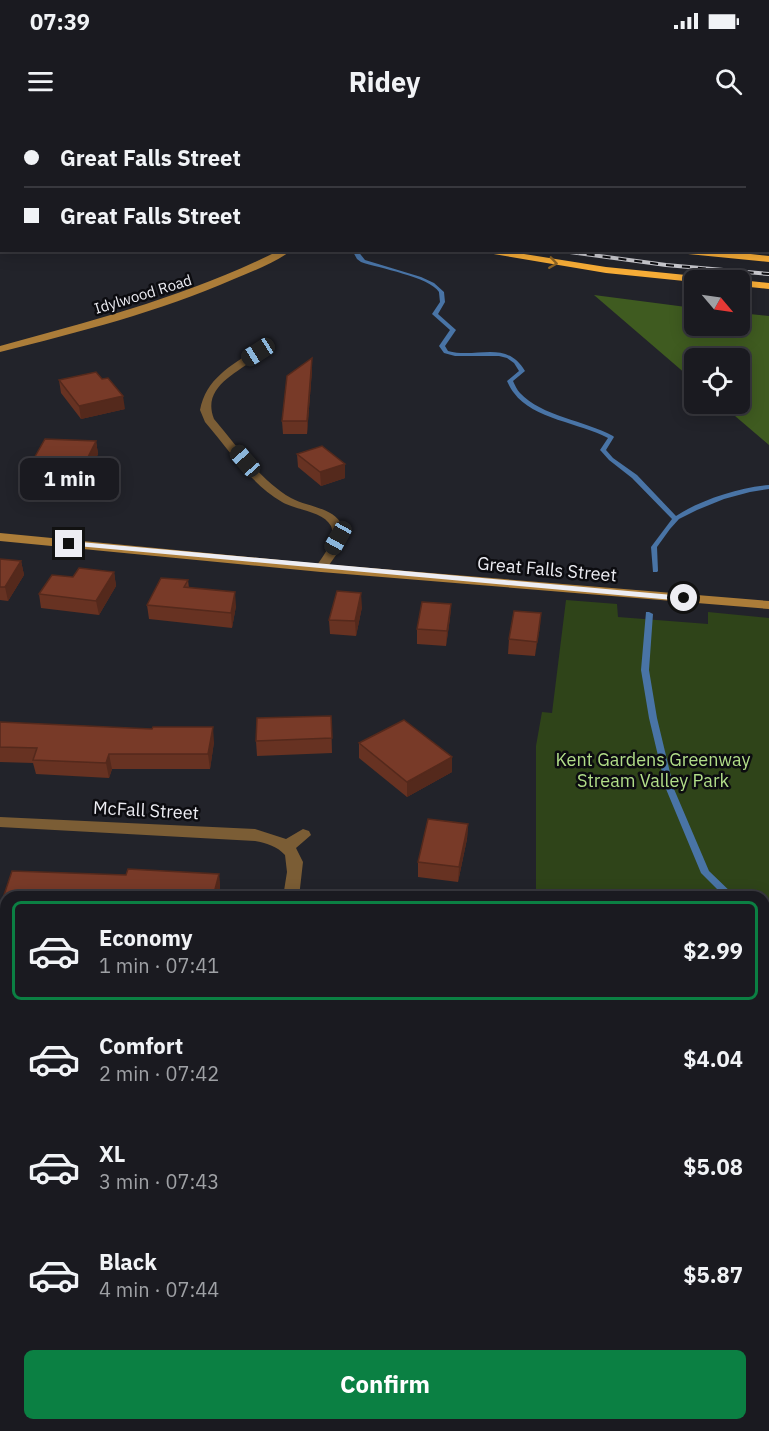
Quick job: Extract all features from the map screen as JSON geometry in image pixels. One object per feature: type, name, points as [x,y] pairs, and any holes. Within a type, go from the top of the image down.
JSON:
[{"type":"highway","points":[[488,252],[606,270],[684,278]]},
{"type":"highway","points":[[698,252],[769,259]]},
{"type":"highway","points":[[750,285],[769,286]]},
{"type":"main road","name":"Idylwood Road","points":[[0,349],[139,312],[208,289],[284,252]]},
{"type":"main road","name":"Great Falls Street","points":[[0,537],[321,568],[769,605]]},
{"type":"street","points":[[258,352],[224,374],[211,388],[205,410],[209,420],[277,495],[294,505],[322,514],[333,521],[338,530],[338,538],[321,568]]},
{"type":"street","name":"McFall Street","points":[[0,822],[255,835],[273,838],[287,846]]},
{"type":"street","points":[[292,891],[297,864],[287,846],[303,836]]},
{"type":"green space","points":[[594,295],[684,307],[684,336],[750,336],[750,314],[769,316],[769,445],[733,414],[750,414],[750,348],[684,348],[684,372]]},
{"type":"green space","name":"Kent Gardens Greenway Stream Valley Park","points":[[566,600],[617,604],[618,617],[708,624],[708,612],[769,618],[769,891],[536,891],[536,746],[542,712],[552,713]]},
{"type":"building","points":[[312,358],[307,421],[282,421],[287,376]]},
{"type":"building","points":[[96,372],[102,379],[108,378],[123,396],[79,406],[59,380]]},
{"type":"building","points":[[45,439],[96,441],[77,479],[24,476]]},
{"type":"building","points":[[322,446],[345,464],[320,472],[297,454]]},
{"type":"building","points":[[0,559],[21,561],[5,587],[0,587]]},
{"type":"building","points":[[79,568],[114,572],[96,601],[39,594],[52,575],[73,577]]},
{"type":"building","points":[[161,578],[188,580],[184,587],[235,592],[231,613],[147,605]]},
{"type":"building","points":[[337,591],[361,593],[355,621],[329,620]]},
{"type":"building","points":[[422,602],[451,604],[447,631],[417,629]]},
{"type":"building","points":[[514,611],[541,613],[537,642],[509,639]]},
{"type":"building","points":[[331,716],[332,738],[256,741],[257,718]]},
{"type":"building","points":[[404,720],[452,757],[407,782],[359,743]]},
{"type":"building","points":[[0,722],[152,729],[153,727],[213,727],[208,754],[109,754],[106,763],[33,760],[37,748],[0,747]]},
{"type":"building","points":[[428,819],[468,824],[459,867],[418,862]]},
{"type":"building","points":[[128,869],[219,874],[215,891],[5,891],[12,871],[126,875]]},
{"type":"waterway","points":[[355,252],[363,261],[403,272],[433,284],[441,292],[443,302],[435,314],[453,330],[442,346],[446,352],[509,356],[522,371],[510,381],[527,403],[611,437],[603,450],[635,477],[675,519]]},
{"type":"waterway","points":[[655,571],[654,547],[677,518],[695,508],[722,498],[769,487]]},
{"type":"waterway","points":[[649,614],[645,670],[653,718],[670,789],[705,873],[724,891]]},
{"type":"railway","points":[[570,252],[666,265],[769,274]]},
{"type":"route","points":[[69,544],[321,568],[684,598]]}]
